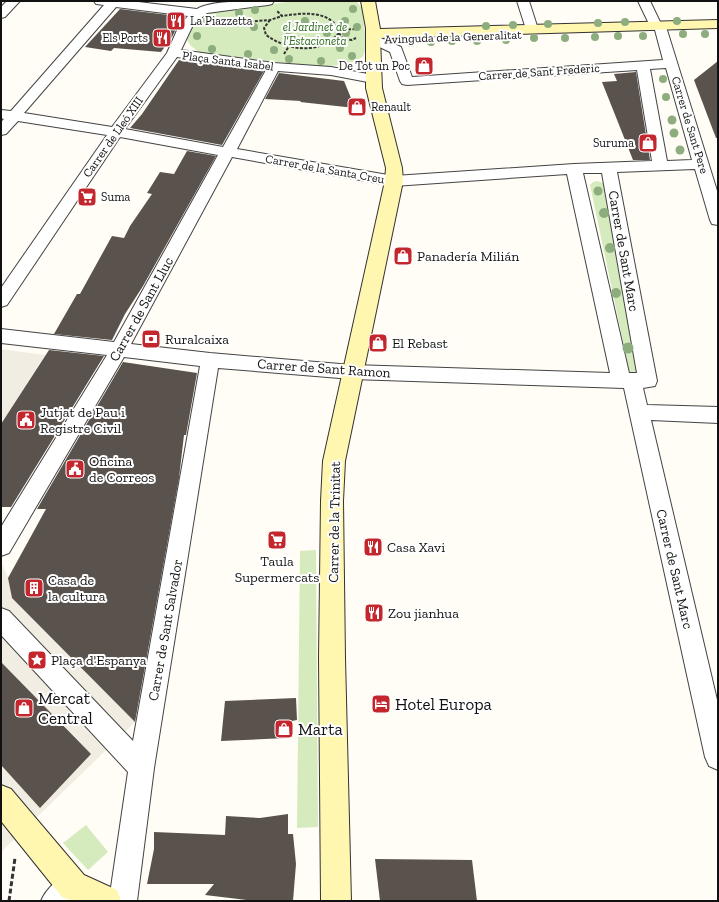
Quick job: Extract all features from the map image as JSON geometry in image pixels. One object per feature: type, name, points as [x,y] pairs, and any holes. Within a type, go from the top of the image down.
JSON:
[{"type":"street","points":[[1,14],[14,1]]},
{"type":"street","points":[[1,131],[8,115],[106,2],[201,8],[268,1]]},
{"type":"street","name":"Carrer de la Trinitat","points":[[336,901],[332,650],[332,501],[334,461],[394,181],[394,168],[373,74],[374,36],[368,1]]},
{"type":"street","points":[[523,1],[533,32]]},
{"type":"street","name":"Carrer de Sant Pere","points":[[644,1],[659,28],[718,220]]},
{"type":"street","name":"Plaça Santa Isabel","points":[[201,8],[189,20],[172,53],[274,67],[373,74]]},
{"type":"street","name":"Avinguda de la Generalitat","points":[[374,36],[659,28],[718,24]]},
{"type":"street","name":"Avinguda de la Generalitat","points":[[659,28],[718,29]]},
{"type":"street","name":"Carrer de Sant Frederic","points":[[374,36],[396,50],[407,81],[671,64]]},
{"type":"street","name":"Carrer de Lleó XIII","points":[[1,301],[116,132],[172,53]]},
{"type":"street","points":[[643,66],[660,166]]},
{"type":"street","name":"Carrer de Sant Lluc","points":[[1,546],[119,350],[226,152],[274,67]]},
{"type":"street","name":"Carrer de la Santa Creu","points":[[8,115],[116,132],[394,181],[701,164]]},
{"type":"street","name":"Carrer de Sant Marc","points":[[609,168],[633,381],[718,757]]},
{"type":"street","name":"Carrer de Sant Marc","points":[[574,170],[633,381]]},
{"type":"street","name":"Carrer de Sant Ramon","points":[[1,336],[210,360],[352,372],[633,381]]},
{"type":"street","name":"Carrer de Sant Salvador","points":[[123,901],[141,768],[210,360]]},
{"type":"street","points":[[639,412],[718,415]]},
{"type":"street","points":[[1,619],[141,768]]},
{"type":"street","points":[[1,799],[64,893],[106,901]]},
{"type":"path","points":[[270,20],[264,28],[266,35],[282,44],[297,47],[312,48],[324,46],[339,33],[335,21],[326,17],[302,14],[282,16]]},
{"type":"path","points":[[339,30],[358,29]]},
{"type":"path","points":[[9,901],[15,858]]},
{"type":"green space","name":"el Jardinet de l'Estacioneta","points":[[293,1],[357,2],[363,9],[366,47],[363,57],[348,64],[320,67],[200,53],[191,46],[187,40],[195,23],[211,13]]},
{"type":"green space","points":[[597,181],[606,184],[637,372],[635,375],[629,370],[590,185]]},
{"type":"green space","points":[[316,550],[318,827],[297,828],[300,551]]},
{"type":"green space","points":[[86,825],[108,852],[88,870],[63,843]]},
{"type":"shaded area","points":[[1,349],[45,355],[1,424]]},
{"type":"shaded area","name":"Plaça d'Espanya","points":[[1,562],[8,578],[12,598],[135,722],[1,852]]},
{"type":"building","points":[[120,9],[185,17],[161,52],[114,48],[111,51],[85,47]]},
{"type":"building","points":[[179,60],[264,71],[222,145],[130,128],[142,114]]},
{"type":"building","points":[[718,61],[718,138],[716,138],[694,80]]},
{"type":"building","points":[[636,72],[650,160],[633,160],[602,82],[617,81],[614,74]]},
{"type":"building","points":[[279,73],[344,81],[355,108],[300,102],[301,101],[265,99]]},
{"type":"building","points":[[187,151],[216,156],[143,286],[125,314],[112,340],[54,334],[77,294],[80,294],[112,236],[124,238],[130,226],[152,194],[147,193],[160,172],[174,174]]},
{"type":"building","points":[[49,350],[104,356],[11,507],[1,507],[1,424]]},
{"type":"building","points":[[123,362],[197,373],[186,435],[184,435],[179,478],[135,722],[12,598],[8,578],[46,509],[37,509]]},
{"type":"building","name":"Mercat Central","points":[[1,662],[91,754],[40,808],[1,765]]},
{"type":"building","points":[[296,698],[297,720],[292,721],[286,738],[221,741],[225,701]]},
{"type":"building","points":[[288,814],[288,834],[293,834],[296,864],[293,901],[255,901],[205,895],[214,884],[147,884],[154,849],[154,832],[225,835],[226,816],[260,818]]},
{"type":"building","points":[[375,859],[472,860],[477,901],[380,901]]},
{"type":"place","name":"La Piazzetta","points":[[176,21]]},
{"type":"place","name":"Els Ports","points":[[162,38]]},
{"type":"place","name":"De Tot un Poc","points":[[424,66]]},
{"type":"place","name":"Renault","points":[[357,107]]},
{"type":"place","name":"Suruma","points":[[648,143]]},
{"type":"place","name":"Suma","points":[[87,197]]},
{"type":"place","name":"Panadería Milián","points":[[403,256]]},
{"type":"place","name":"Ruralcaixa","points":[[151,339]]},
{"type":"place","name":"El Rebast","points":[[378,343]]},
{"type":"place","name":"Jutjat de Pau i Registre Civil","points":[[26,420]]},
{"type":"place","name":"Oficina de Correos","points":[[75,469]]},
{"type":"place","name":"Taula Supermercats","points":[[277,540]]},
{"type":"place","name":"Casa Xavi","points":[[373,547]]},
{"type":"place","name":"Casa de la cultura","points":[[34,588]]},
{"type":"place","name":"Zou jianhua","points":[[374,613]]},
{"type":"place","name":"Plaça d'Espanya","points":[[37,660]]},
{"type":"place","name":"Hotel Europa","points":[[381,704]]},
{"type":"place","name":"Mercat Central","points":[[24,708]]},
{"type":"place","name":"Marta","points":[[284,729]]}]
